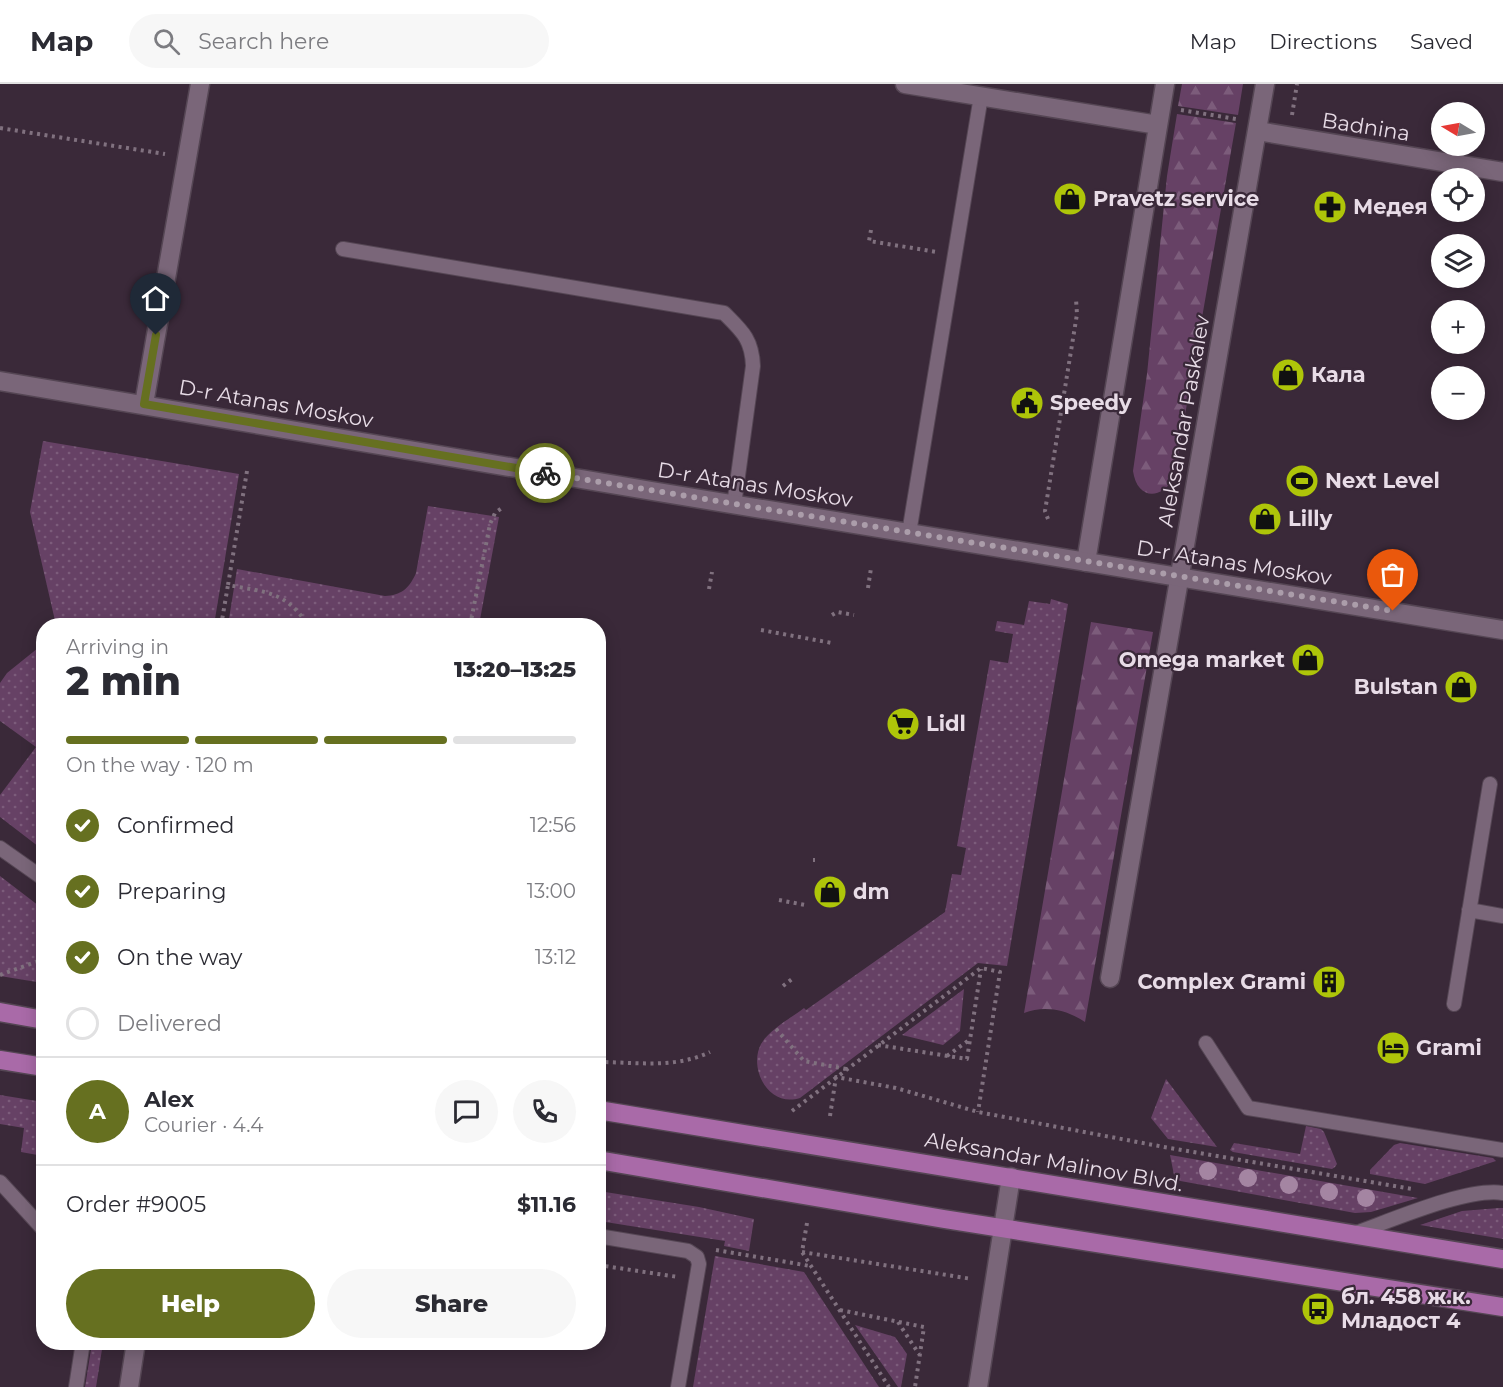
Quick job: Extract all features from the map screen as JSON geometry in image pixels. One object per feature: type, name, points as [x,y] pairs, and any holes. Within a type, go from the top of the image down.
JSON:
[{"type":"main road","points":[[0,1012],[36,1019]]},
{"type":"main road","points":[[0,1060],[36,1066]]},
{"type":"main road","name":"Aleksandar Malinov Blvd.","points":[[606,1111],[1503,1259]]},
{"type":"main road","points":[[606,1161],[1503,1306]]},
{"type":"street","points":[[144,404],[200,84]]},
{"type":"street","points":[[905,84],[1158,125]]},
{"type":"street","points":[[1086,562],[1165,84]]},
{"type":"street","name":"Aleksandar Paskalev","points":[[1110,978],[1265,84]]},
{"type":"street","name":"Badnina","points":[[1258,131],[1503,172]]},
{"type":"street","name":"D-r Atanas Moskov","points":[[0,381],[734,505],[1503,630]]},
{"type":"street","points":[[978,1387],[1011,1177]]},
{"type":"street","points":[[129,1387],[135,1350]]},
{"type":"lane","points":[[909,533],[981,96]]},
{"type":"lane","points":[[343,249],[724,313],[742,331],[752,349],[753,366],[734,505]]},
{"type":"lane","points":[[1454,1004],[1490,784]]},
{"type":"lane","points":[[0,848],[36,873]]},
{"type":"lane","points":[[1469,910],[1503,916]]},
{"type":"lane","points":[[1206,1043],[1248,1108],[1503,1150]]},
{"type":"lane","points":[[0,1182],[36,1221]]},
{"type":"lane","points":[[1352,1234],[1460,1197],[1494,1192],[1503,1193]]},
{"type":"lane","points":[[606,1237],[688,1251],[697,1257],[699,1264],[678,1387]]},
{"type":"lane","points":[[76,1387],[82,1350]]},
{"type":"path","points":[[1290,122],[1297,84]]},
{"type":"path","points":[[1178,110],[1237,119]]},
{"type":"path","points":[[0,128],[187,157]]},
{"type":"path","points":[[871,230],[869,241],[956,256]]},
{"type":"path","points":[[1048,519],[1045,511],[1077,314],[1076,298]]},
{"type":"path","points":[[222,618],[247,471]]},
{"type":"path","points":[[471,618],[490,524],[495,513],[502,508]]},
{"type":"path","points":[[868,588],[871,568]]},
{"type":"path","points":[[709,589],[712,572]]},
{"type":"path","points":[[228,585],[280,597],[293,604],[303,618]]},
{"type":"path","points":[[832,615],[837,612],[854,615]]},
{"type":"path","points":[[761,630],[832,643]]},
{"type":"path","points":[[779,900],[805,905]]},
{"type":"path","points":[[0,975],[36,962]]},
{"type":"path","points":[[878,1045],[966,1059],[981,969]]},
{"type":"path","points":[[792,1111],[981,969],[1000,972],[978,1112]]},
{"type":"path","points":[[783,986],[792,978]]},
{"type":"path","points":[[776,1029],[804,1061],[846,1069]]},
{"type":"path","points":[[947,1056],[970,1039]]},
{"type":"path","points":[[606,1062],[659,1064],[696,1058],[710,1052]]},
{"type":"path","points":[[836,1077],[896,1088],[978,1112],[1164,1147],[1413,1189]]},
{"type":"path","points":[[830,1116],[836,1077]]},
{"type":"path","points":[[807,1223],[802,1252],[889,1387]]},
{"type":"path","points":[[697,1257],[713,1250],[810,1266]]},
{"type":"path","points":[[802,1252],[979,1280]]},
{"type":"path","points":[[606,1266],[696,1280]]},
{"type":"path","points":[[839,1310],[924,1327],[915,1387]]},
{"type":"path","points":[[898,1322],[920,1354]]},
{"type":"green space","points":[[1182,84],[1243,84],[1238,115],[1178,106]]},
{"type":"green space","points":[[1177,114],[1236,123],[1174,478],[1162,491],[1150,494],[1139,487],[1133,471],[1147,374],[1167,176]]},
{"type":"green space","points":[[43,441],[239,474],[215,618],[54,618],[30,512]]},
{"type":"green space","points":[[428,506],[499,517],[480,618],[229,618],[237,569],[385,596],[400,593],[416,573]]},
{"type":"green space","points":[[1051,599],[1068,604],[1007,966],[978,963],[800,1098],[789,1100],[779,1097],[771,1092],[759,1075],[758,1054],[765,1039],[804,1008],[806,1010],[945,912],[952,874],[961,875],[966,848],[957,846],[990,660],[1008,663],[1013,634],[995,631],[997,621],[1024,625],[1029,601],[1050,604]]},
{"type":"green space","points":[[1091,622],[1153,632],[1085,1022],[1071,1014],[1056,1010],[1040,1009],[1024,1013]]},
{"type":"green space","points":[[36,650],[36,747],[0,721],[0,683],[7,673]]},
{"type":"green space","points":[[36,747],[36,845],[0,817],[0,795]]},
{"type":"green space","points":[[0,876],[36,904],[36,982],[0,976]]},
{"type":"green space","points":[[964,989],[960,1031],[943,1045],[902,1035]]},
{"type":"green space","points":[[1166,1079],[1217,1147],[1168,1139],[1151,1118]]},
{"type":"green space","points":[[0,1095],[36,1101],[36,1155],[21,1152],[24,1128],[0,1124]]},
{"type":"green space","points":[[1306,1126],[1321,1129],[1324,1132],[1337,1164],[1332,1169],[1230,1150],[1234,1143],[1300,1154]]},
{"type":"green space","points":[[1400,1143],[1493,1158],[1496,1161],[1425,1184],[1370,1174],[1370,1170],[1394,1145]]},
{"type":"green space","points":[[1170,1155],[1418,1198],[1371,1212],[1355,1213],[1175,1180]]},
{"type":"green space","points":[[606,1192],[699,1207],[754,1219],[749,1251],[724,1246],[725,1241],[606,1222]]},
{"type":"green space","points":[[1503,1208],[1503,1239],[1420,1225],[1462,1211]]},
{"type":"green space","points":[[715,1256],[804,1272],[879,1387],[693,1387]]},
{"type":"green space","points":[[855,1325],[895,1337],[907,1354],[901,1387],[898,1387]]},
{"type":"green space","points":[[91,1350],[102,1350],[96,1387],[85,1387]]},
{"type":"way so far","points":[[545,473],[1393,611]]},
{"type":"place","name":"Pravetz service","points":[[1070,199]]},
{"type":"place","name":"Медея","points":[[1330,207]]},
{"type":"place","name":"Кала","points":[[1288,375]]},
{"type":"place","name":"Speedy","points":[[1027,403]]},
{"type":"place","name":"Next Level","points":[[1302,481]]},
{"type":"place","name":"Lilly","points":[[1265,519]]},
{"type":"place","name":"Omega market","points":[[1308,660]]},
{"type":"place","name":"Bulstan","points":[[1461,687]]},
{"type":"place","name":"Lidl","points":[[903,724]]},
{"type":"place","name":"dm","points":[[830,892]]},
{"type":"place","name":"Complex Grami","points":[[1329,982]]},
{"type":"place","name":"Grami","points":[[1393,1048]]},
{"type":"place","name":"бл. 458 ж.к. Младост 4","points":[[1318,1309]]},
{"type":"route","points":[[156,335],[144,404],[545,473]]}]
